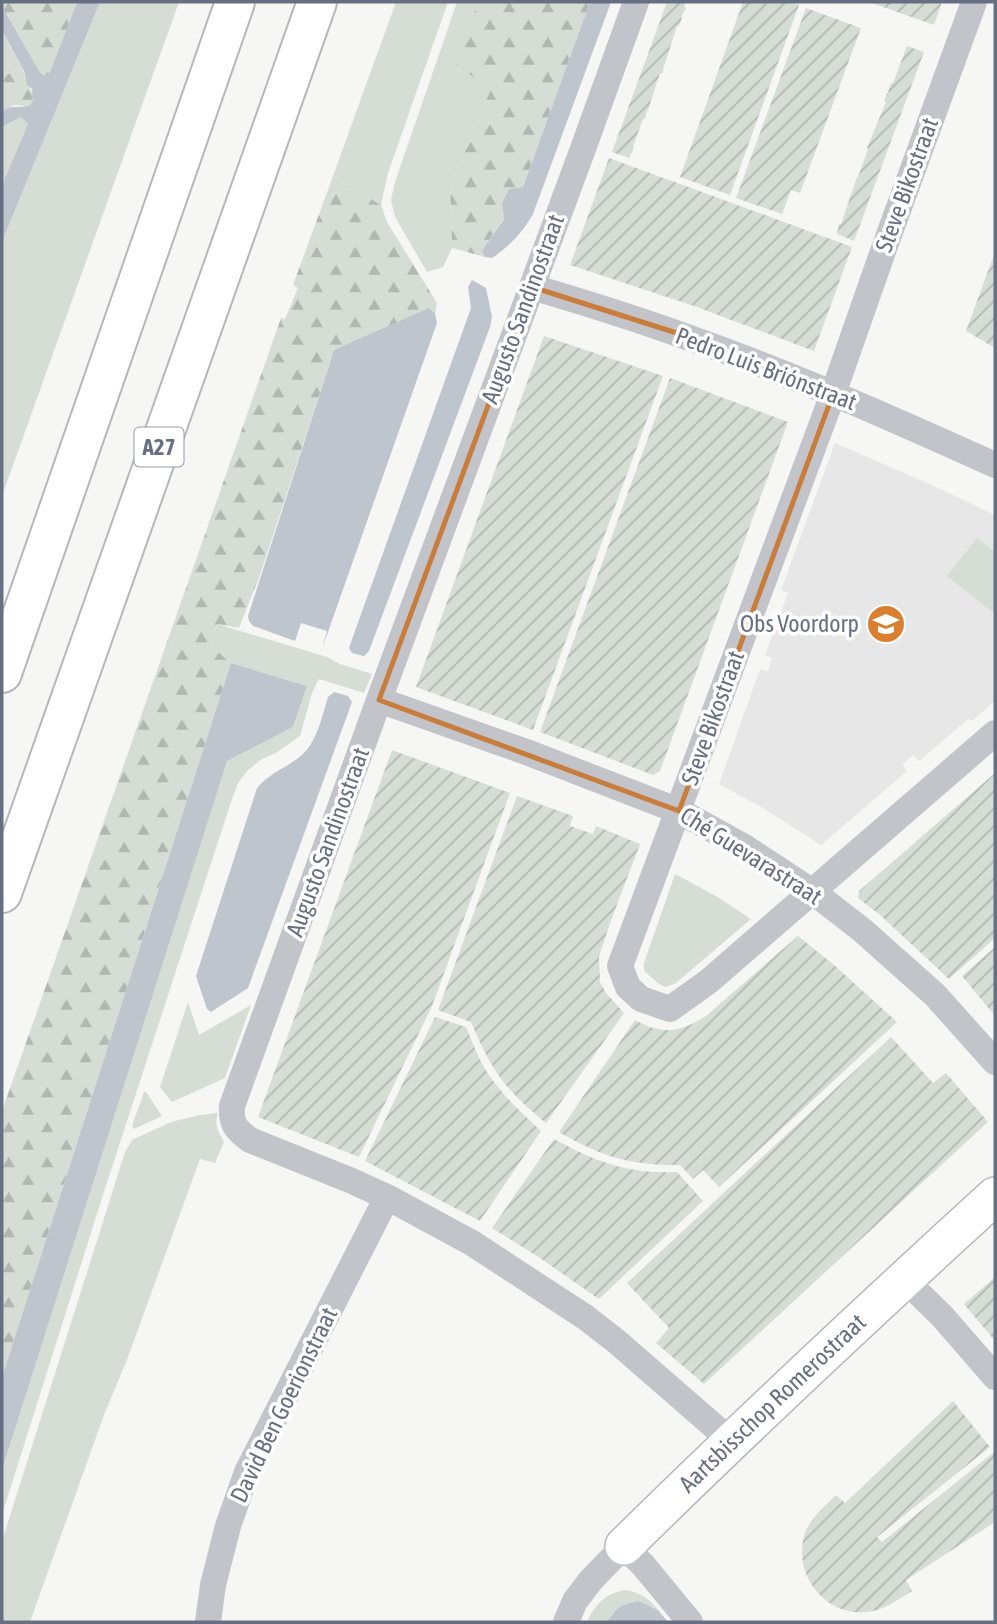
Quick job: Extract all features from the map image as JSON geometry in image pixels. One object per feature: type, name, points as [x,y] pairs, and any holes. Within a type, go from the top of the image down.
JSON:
[{"type":"highway","points":[[2,673],[235,2]]},
{"type":"highway","name":"A27","points":[[2,893],[317,2]]},
{"type":"street","name":"Augusto Sandinostraat","points":[[636,2],[379,699],[232,1106],[231,1118],[238,1131],[250,1140],[387,1197],[472,1243],[585,1317],[731,1441]]},
{"type":"street","name":"Steve Bikostraat","points":[[974,2],[833,394],[620,965],[628,987],[641,999],[670,1009],[709,981],[995,733]]},
{"type":"street","name":"Pedro Luis Briónstraat","points":[[532,286],[683,335],[833,394],[995,465]]},
{"type":"street","name":"Ché Guevarastraat","points":[[379,699],[678,811],[746,848],[813,892],[862,929],[935,995],[995,1062]]},
{"type":"street","name":"Aartsbisschop Romerostraat","points":[[566,1622],[575,1601],[591,1580],[624,1546],[731,1441],[995,1196]]},
{"type":"street","name":"David Ben Goerionstraat","points":[[208,1622],[213,1585],[228,1526],[247,1472],[387,1197]]},
{"type":"street","points":[[904,1279],[942,1316],[995,1377]]},
{"type":"street","points":[[624,1546],[690,1622]]},
{"type":"highlighted area","points":[[532,287],[683,335],[833,394],[679,811],[379,700]]},
{"type":"shaded area","points":[[77,2],[100,2],[2,242],[2,185],[28,124],[21,117],[2,127],[2,111],[30,105],[33,100],[32,89],[27,85],[24,71],[2,30],[2,6],[40,73],[46,76],[50,72]]},
{"type":"shaded area","points":[[590,2],[611,2],[533,214],[510,244],[492,258],[485,257],[483,249],[504,219],[502,203],[509,189],[523,187]]},
{"type":"shaded area","points":[[472,280],[486,288],[492,317],[490,327],[369,651],[364,656],[352,653],[349,648],[471,308],[468,287]]},
{"type":"shaded area","points":[[429,308],[435,313],[437,323],[322,649],[327,631],[301,623],[295,641],[253,626],[248,616],[334,350]]},
{"type":"shaded area","name":"Obs Voordorp","points":[[835,443],[995,515],[995,701],[972,721],[968,719],[919,761],[913,755],[902,765],[907,771],[821,845],[719,784],[760,669],[768,671],[772,658],[765,655],[788,593],[781,590]]},
{"type":"shaded area","points":[[231,663],[307,686],[293,727],[227,761],[2,1470],[2,1377]]},
{"type":"shaded area","points":[[334,692],[348,696],[352,702],[248,988],[211,1012],[207,1009],[196,976],[257,788],[304,753],[317,731],[328,697]]},
{"type":"shaded area","points":[[639,1601],[658,1610],[668,1622],[607,1622],[620,1607]]},
{"type":"green space","points":[[2,2],[77,2],[49,75],[40,74]]},
{"type":"green space","points":[[100,2],[179,2],[2,496],[2,242]]},
{"type":"green space","points":[[396,2],[448,2],[388,173],[381,205],[333,176]]},
{"type":"green space","points":[[457,2],[481,2],[470,18],[491,89],[450,186],[452,248],[443,267],[427,272],[395,217],[391,200]]},
{"type":"green space","points":[[481,2],[590,2],[523,187],[509,189],[502,203],[504,218],[483,249],[485,257],[452,248],[450,186],[491,89],[456,65],[470,18]]},
{"type":"green space","points":[[667,2],[686,2],[686,8],[629,158],[612,152]]},
{"type":"green space","points":[[743,2],[789,2],[799,5],[730,195],[680,177]]},
{"type":"green space","points":[[869,2],[942,2],[934,25]]},
{"type":"green space","points":[[806,8],[861,28],[800,193],[791,190],[782,214],[736,198]]},
{"type":"green space","points":[[2,30],[21,66],[2,78]]},
{"type":"green space","points":[[907,46],[924,52],[854,241],[837,234],[839,224]]},
{"type":"green space","points":[[21,66],[33,93],[32,101],[30,105],[15,105],[2,111],[2,78]]},
{"type":"green space","points":[[21,117],[28,124],[2,185],[2,127]]},
{"type":"green space","points":[[609,158],[852,247],[814,351],[694,306],[570,265]]},
{"type":"green space","points":[[333,176],[381,205],[387,222],[437,303],[435,313],[433,311],[334,350],[260,575],[239,628],[217,624],[211,646],[231,663],[2,1377],[2,1111],[281,318],[285,319],[298,288],[293,285]]},
{"type":"green space","points":[[995,252],[995,348],[966,331]]},
{"type":"green space","points":[[544,336],[663,376],[533,730],[416,687]]},
{"type":"green space","points":[[670,378],[788,422],[660,771],[653,775],[540,732]]},
{"type":"green space","points":[[977,538],[995,552],[995,614],[947,576]]},
{"type":"green space","points":[[217,624],[327,657],[372,674],[364,693],[319,679],[312,693],[300,736],[276,753],[262,759],[247,771],[238,783],[101,1201],[2,1515],[2,1470],[227,760],[293,727],[307,686],[231,663],[211,646]]},
{"type":"green space","points":[[392,750],[510,793],[432,1006],[359,1157],[258,1117]]},
{"type":"green space","points":[[995,773],[995,938],[949,979],[858,898],[859,891]]},
{"type":"green space","points":[[517,796],[573,816],[570,826],[593,834],[596,826],[640,844],[599,957],[600,982],[624,1013],[546,1123],[510,1090],[501,1078],[471,1022],[438,1010]]},
{"type":"green space","points":[[675,874],[751,919],[676,983],[666,987],[644,971],[644,963]]},
{"type":"green space","points":[[798,936],[897,1022],[719,1187],[703,1170],[693,1179],[680,1165],[646,1164],[616,1158],[559,1132],[635,1020],[663,1030],[688,1026],[706,1016]]},
{"type":"green space","points":[[995,947],[995,1016],[962,976]]},
{"type":"green space","points":[[188,1002],[199,1035],[251,1005],[225,1078],[172,1102],[160,1087]]},
{"type":"green space","points":[[435,1017],[466,1027],[491,1078],[541,1131],[480,1221],[365,1161]]},
{"type":"green space","points":[[891,1037],[933,1083],[946,1073],[988,1122],[704,1384],[656,1343],[669,1328],[627,1283]]},
{"type":"green space","points":[[144,1092],[162,1116],[134,1129],[132,1126]]},
{"type":"green space","points":[[218,1113],[218,1131],[224,1142],[215,1163],[200,1159],[30,1622],[2,1622],[2,1541],[125,1152],[132,1140],[171,1122]]},
{"type":"green space","points":[[554,1139],[612,1165],[642,1171],[677,1172],[703,1201],[599,1299],[492,1228]]},
{"type":"green space","points":[[995,1277],[995,1341],[964,1304]]},
{"type":"green space","points":[[953,1401],[990,1447],[877,1537],[882,1542],[994,1452],[995,1522],[906,1580],[912,1591],[889,1605],[878,1610],[857,1612],[841,1609],[828,1602],[808,1579],[803,1565],[802,1549],[805,1533],[811,1522],[836,1495],[845,1503]]},
{"type":"green space","points":[[625,1590],[644,1597],[658,1610],[639,1601],[613,1613],[607,1622],[587,1622],[602,1600]]},
{"type":"place","name":"Obs Voordorp","points":[[886,624]]}]
